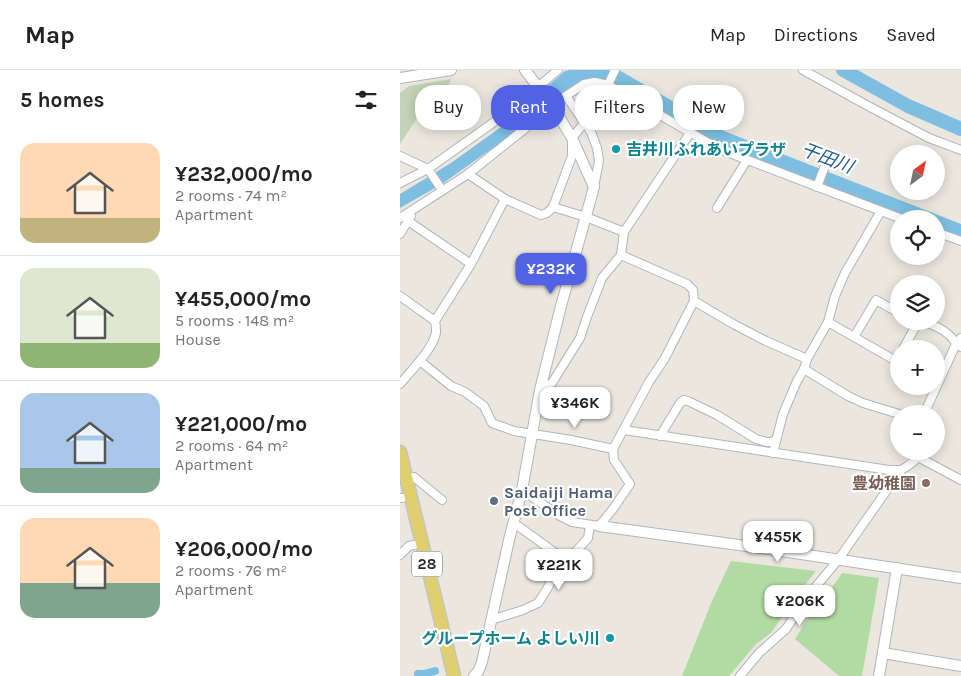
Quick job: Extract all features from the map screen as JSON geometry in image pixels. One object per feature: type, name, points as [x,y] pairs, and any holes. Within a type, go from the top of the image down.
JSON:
[{"type":"main road","name":"28","points":[[400,452],[402,490],[446,676]]},
{"type":"main road","name":"28","points":[[402,490],[454,676]]},
{"type":"street","points":[[400,78],[418,70]]},
{"type":"street","points":[[400,78],[451,70]]},
{"type":"street","points":[[525,70],[536,85]]},
{"type":"street","points":[[544,85],[558,70]]},
{"type":"street","points":[[609,83],[615,70]]},
{"type":"street","points":[[804,70],[921,134],[961,150]]},
{"type":"street","points":[[575,108],[566,96],[584,84],[595,82],[609,83],[719,149],[818,185],[890,214]]},
{"type":"street","points":[[400,183],[429,170],[491,124]]},
{"type":"street","points":[[565,127],[594,187]]},
{"type":"street","points":[[400,234],[404,219],[415,208],[441,189],[468,174],[523,130]]},
{"type":"street","points":[[468,174],[505,198],[541,215],[547,213],[553,207],[572,156],[572,138],[578,130]]},
{"type":"street","points":[[474,676],[482,662],[522,490],[540,390],[594,187],[599,161],[590,130]]},
{"type":"street","points":[[540,390],[552,383],[580,338],[586,317],[602,278],[621,255],[624,232],[690,133]]},
{"type":"street","points":[[400,156],[429,170],[441,189]]},
{"type":"street","points":[[716,208],[747,160]]},
{"type":"street","points":[[818,185],[825,165]]},
{"type":"street","points":[[400,384],[420,361],[433,340],[436,331],[435,321],[470,264],[505,198]]},
{"type":"street","points":[[553,207],[586,217],[624,232]]},
{"type":"street","points":[[773,453],[783,414],[807,359],[828,322],[835,296],[881,211]]},
{"type":"street","points":[[404,219],[470,264]]},
{"type":"street","points":[[945,235],[961,241]]},
{"type":"street","points":[[491,620],[538,603],[554,576],[588,538],[594,526],[613,509],[630,484],[614,460],[613,449],[649,382],[665,358],[694,301],[693,290],[687,284],[621,255]]},
{"type":"street","points":[[400,296],[435,321]]},
{"type":"street","points":[[854,337],[876,300],[890,308]]},
{"type":"street","points":[[694,301],[766,341],[807,359]]},
{"type":"street","points":[[828,322],[890,358]]},
{"type":"street","points":[[928,405],[959,343],[941,330]]},
{"type":"street","points":[[420,361],[451,386],[465,392],[484,406],[492,423],[514,431],[613,449]]},
{"type":"street","points":[[804,368],[848,396],[890,411]]},
{"type":"street","points":[[660,436],[680,403],[684,400],[717,415],[756,439],[766,442],[776,440]]},
{"type":"street","points":[[624,430],[890,470],[901,470]]},
{"type":"street","points":[[740,676],[759,653],[786,629],[808,596],[838,560],[901,470],[914,460]]},
{"type":"street","points":[[928,460],[961,480]]},
{"type":"street","points":[[402,490],[414,477],[442,500]]},
{"type":"street","points":[[522,490],[572,522],[961,578]]},
{"type":"street","points":[[514,523],[561,557]]},
{"type":"street","points":[[400,555],[409,546],[414,545]]},
{"type":"street","points":[[879,676],[897,568]]},
{"type":"street","points":[[883,653],[961,666]]},
{"type":"green space","points":[[451,79],[449,85],[415,85]]},
{"type":"green space","points":[[415,85],[415,121],[400,144],[400,93],[409,86]]},
{"type":"green space","points":[[731,561],[816,571],[771,633],[756,644],[729,676],[682,676],[712,601]]},
{"type":"green space","points":[[842,573],[879,578],[862,676],[839,676],[795,639],[808,618]]},
{"type":"water","points":[[619,70],[645,85],[604,85],[593,79],[584,85],[575,85],[575,91],[565,98],[565,85],[549,85],[565,71]]},
{"type":"water","points":[[663,96],[673,101],[673,122],[663,116]]},
{"type":"water","points":[[497,130],[518,130],[442,184],[400,208],[400,194],[451,163]]},
{"type":"water","points":[[689,130],[722,130],[890,196],[890,200],[900,200],[925,210],[890,210],[890,213],[721,147]]},
{"type":"water","points":[[945,218],[961,224],[961,241],[945,235]]},
{"type":"waterway","points":[[843,70],[908,106],[961,129]]},
{"type":"waterway","points":[[418,674],[435,671]]},
{"type":"place","name":"吉井川ふれあいプラザ","points":[[616,149]]},
{"type":"place","name":"豊幼稚園","points":[[926,483]]},
{"type":"place","name":"Saidaiji Hama Post Office","points":[[494,501]]},
{"type":"place","name":"グループホーム よしい川","points":[[610,638]]},
{"type":"water label","name":"干田川","points":[[827,158]]}]
